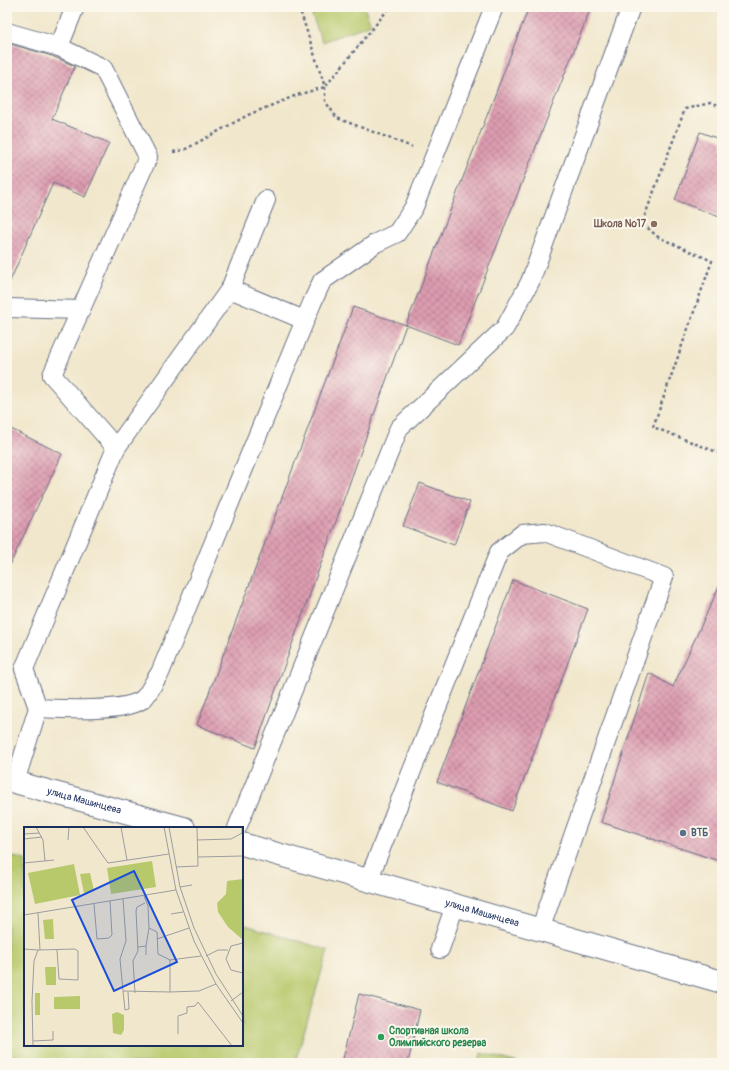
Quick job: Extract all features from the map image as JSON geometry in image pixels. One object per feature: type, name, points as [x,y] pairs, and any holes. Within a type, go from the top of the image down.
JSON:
[{"type":"street","name":"улица Машинцева","points":[[11,781],[180,827]]},
{"type":"street","name":"улица Машинцева","points":[[243,844],[722,982]]},
{"type":"lane","points":[[59,46],[75,7]]},
{"type":"lane","points":[[38,708],[79,710],[130,706],[144,698],[160,673],[304,320],[322,281],[376,243],[397,233],[414,207],[494,7]]},
{"type":"lane","points":[[237,827],[399,428],[505,328],[530,282],[631,7]]},
{"type":"lane","points":[[7,32],[59,46],[103,68],[148,157],[52,375],[116,448]]},
{"type":"lane","points":[[11,781],[38,708],[24,669],[116,448],[230,289],[266,200]]},
{"type":"lane","points":[[230,289],[304,320]]},
{"type":"lane","points":[[7,308],[81,310]]},
{"type":"lane","points":[[368,881],[500,552],[522,534],[545,532],[664,577],[540,930]]},
{"type":"lane","points":[[440,949],[455,905]]},
{"type":"path","points":[[299,7],[325,87],[325,101],[336,118],[435,156]]},
{"type":"path","points":[[148,157],[184,150],[248,115],[297,95],[325,87],[390,7]]},
{"type":"path","points":[[722,108],[710,103],[685,110],[642,223],[658,237],[712,261],[653,427],[722,454]]},
{"type":"green space","points":[[309,7],[364,7],[371,24],[322,42]]},
{"type":"green space","points":[[7,855],[24,860],[24,1046],[243,1046],[243,924],[328,950],[295,1063],[7,1063]]},
{"type":"green space","points":[[481,1053],[519,1063],[479,1063]]},
{"type":"building","points":[[529,7],[591,7],[458,345],[406,325]]},
{"type":"building","points":[[7,43],[52,56],[75,66],[52,119],[109,143],[85,197],[53,183],[7,288]]},
{"type":"building","points":[[700,132],[722,140],[722,218],[675,200]]},
{"type":"building","points":[[353,307],[406,325],[255,748],[197,725]]},
{"type":"building","points":[[7,427],[62,454],[7,571]]},
{"type":"building","points":[[420,483],[470,502],[454,545],[403,526]]},
{"type":"building","points":[[513,580],[588,609],[512,811],[437,782]]},
{"type":"building","points":[[722,580],[722,862],[601,822],[649,673],[673,687]]},
{"type":"building","name":"Спортивная школа Олимпийского резерва","points":[[359,994],[420,1010],[408,1063],[342,1063]]},
{"type":"place","name":"Школа №17","points":[[654,224]]},
{"type":"place","name":"ВТБ","points":[[683,833]]},
{"type":"place","name":"Спортивная школа Олимпийского резерва","points":[[381,1037]]}]
